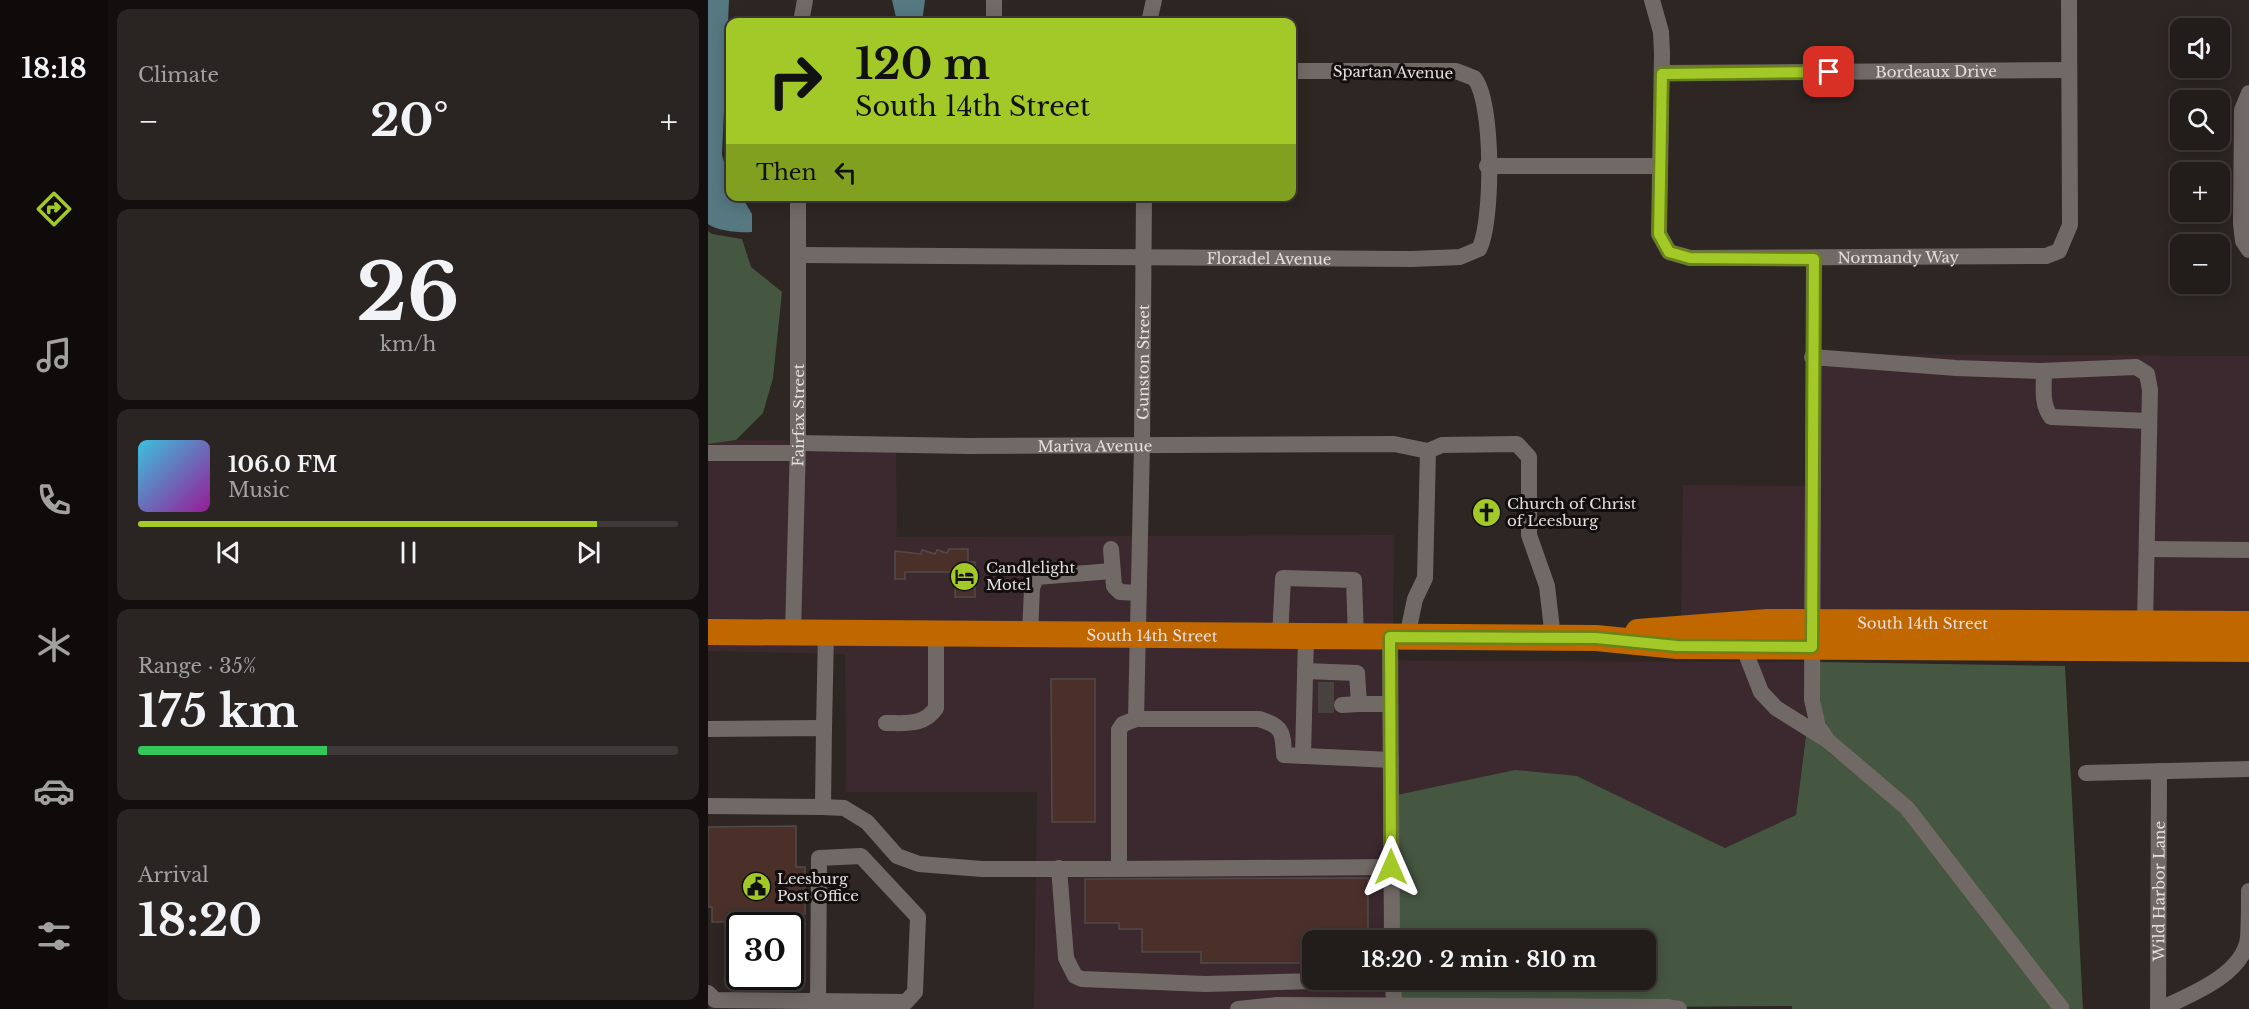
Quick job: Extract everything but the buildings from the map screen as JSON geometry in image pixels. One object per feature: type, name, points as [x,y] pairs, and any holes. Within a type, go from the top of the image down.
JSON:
[{"type":"highway","name":"South 14th Street","points":[[1596,638],[1675,627],[1812,622],[2249,624]]},
{"type":"highway","name":"South 14th Street","points":[[708,632],[1137,637],[1596,638],[1677,646],[2249,649]]},
{"type":"street","points":[[802,18],[805,0]]},
{"type":"street","points":[[994,0],[994,18]]},
{"type":"street","points":[[1150,18],[1154,0]]},
{"type":"street","name":"Normandy Way","points":[[1652,0],[1660,32],[1662,74],[1659,234],[1669,252],[1690,258],[1814,259],[2046,256],[2059,251],[2070,225],[2069,0]]},
{"type":"street","name":"Bordeaux Drive","points":[[1662,74],[2068,70]]},
{"type":"street","name":"Spartan Avenue","points":[[1296,71],[1466,73],[1479,85],[1484,98],[1487,166]]},
{"type":"street","points":[[2249,93],[2242,110],[2241,224],[2243,241],[2249,250]]},
{"type":"street","points":[[1487,166],[1660,166]]},
{"type":"street","name":"Floradel Avenue","points":[[799,255],[1460,257],[1479,249],[1484,239],[1487,217],[1487,166]]},
{"type":"street","name":"Fairfax Street","points":[[792,633],[797,448],[798,201]]},
{"type":"street","name":"Gunston Street","points":[[1136,719],[1142,445],[1144,201]]},
{"type":"street","points":[[1814,259],[1812,647],[1814,715],[1827,740]]},
{"type":"street","points":[[1812,357],[1956,368],[2044,371],[2136,367],[2147,374],[2145,624]]},
{"type":"street","points":[[2044,371],[2044,400],[2046,410],[2051,417],[2148,421]]},
{"type":"street","name":"Mariva Avenue","points":[[708,453],[797,448],[1394,444],[1428,451]]},
{"type":"street","points":[[1392,930],[1390,704],[1399,637],[1425,578],[1428,451],[1442,445],[1517,444],[1526,450],[1529,456],[1529,535],[1547,586],[1553,638]]},
{"type":"street","points":[[1111,549],[1112,570],[1117,590],[1138,593]]},
{"type":"street","points":[[2146,549],[2249,550]]},
{"type":"street","points":[[1030,636],[1032,588],[1036,577],[1112,570]]},
{"type":"street","points":[[1280,637],[1283,578],[1354,580],[1356,637]]},
{"type":"street","points":[[823,807],[826,633]]},
{"type":"street","points":[[886,723],[917,723],[929,718],[936,708],[936,634]]},
{"type":"street","points":[[1304,756],[1311,698],[1305,671],[1306,637]]},
{"type":"street","points":[[1743,646],[1761,692],[1776,708],[1827,740],[1907,808],[2062,1009]]},
{"type":"street","points":[[1305,671],[1357,673],[1350,697],[1390,704]]},
{"type":"street","points":[[1119,869],[1119,730],[1123,724],[1136,719],[1258,719],[1275,724],[1281,731],[1284,755],[1390,760]]},
{"type":"street","points":[[708,729],[824,728]]},
{"type":"street","points":[[2086,772],[2249,769]]},
{"type":"street","name":"Wild Harbor Lane","points":[[2159,771],[2159,1009]]},
{"type":"street","points":[[708,806],[844,808],[867,822],[897,856],[919,864],[982,869],[1391,867]]},
{"type":"street","points":[[708,993],[715,1000],[906,1002],[915,992],[918,917],[861,856],[819,858],[818,1001]]},
{"type":"street","points":[[1059,868],[1066,958],[1075,976],[1082,979],[1205,984],[1302,981]]},
{"type":"street","points":[[2159,1009],[2220,976],[2240,960],[2248,940],[2249,891]]},
{"type":"street","points":[[1393,990],[1394,1007]]},
{"type":"street","points":[[1238,1009],[1277,1005],[1507,1008],[1667,1007],[1678,1009]]},
{"type":"shaded area","points":[[1814,354],[2249,356],[2249,616],[1681,619],[1683,485],[1814,486]]},
{"type":"shaded area","points":[[736,440],[896,442],[897,537],[1394,535],[1393,630],[708,626],[708,444]]},
{"type":"shaded area","points":[[708,639],[1393,643],[1393,659],[1411,661],[1804,662],[1804,700],[1808,720],[1796,815],[1725,848],[1577,776],[1402,930],[1302,930],[1302,990],[1390,990],[1390,1009],[1034,1009],[1037,792],[846,792],[845,654],[708,651]]},
{"type":"green space","points":[[708,231],[712,234],[742,239],[751,267],[782,292],[773,378],[763,413],[736,440],[708,444]]},
{"type":"green space","points":[[1819,662],[2065,666],[2083,1009],[2071,1009],[1913,804],[1833,736],[1822,710],[1819,691]]},
{"type":"green space","points":[[1808,720],[1825,749],[1901,812],[2054,1009],[1792,1009],[1792,1006],[1390,1009],[1390,990],[1656,990],[1656,930],[1391,930],[1392,796],[1515,770],[1577,776],[1725,848],[1796,815]]},
{"type":"water","points":[[708,0],[729,0],[728,18],[726,18],[722,155],[726,169],[726,201],[744,201],[752,214],[752,232],[729,231],[708,224]]},
{"type":"water","points":[[892,0],[925,0],[923,18],[896,18]]},
{"type":"tunnel","points":[[1318,690],[1341,690]]},
{"type":"tunnel","points":[[1318,705],[1342,705]]},
{"type":"place","name":"Church of Christ of Leesburg","points":[[1486,512]]},
{"type":"place","name":"Candlelight Motel","points":[[965,576]]},
{"type":"place","name":"Leesburg Post Office","points":[[756,887]]},
{"type":"route","points":[[1391,867],[1390,637],[1596,638],[1677,646],[1812,647],[1814,259],[1690,258],[1669,252],[1663,245],[1659,234],[1660,106],[1662,74],[1829,72]]}]
